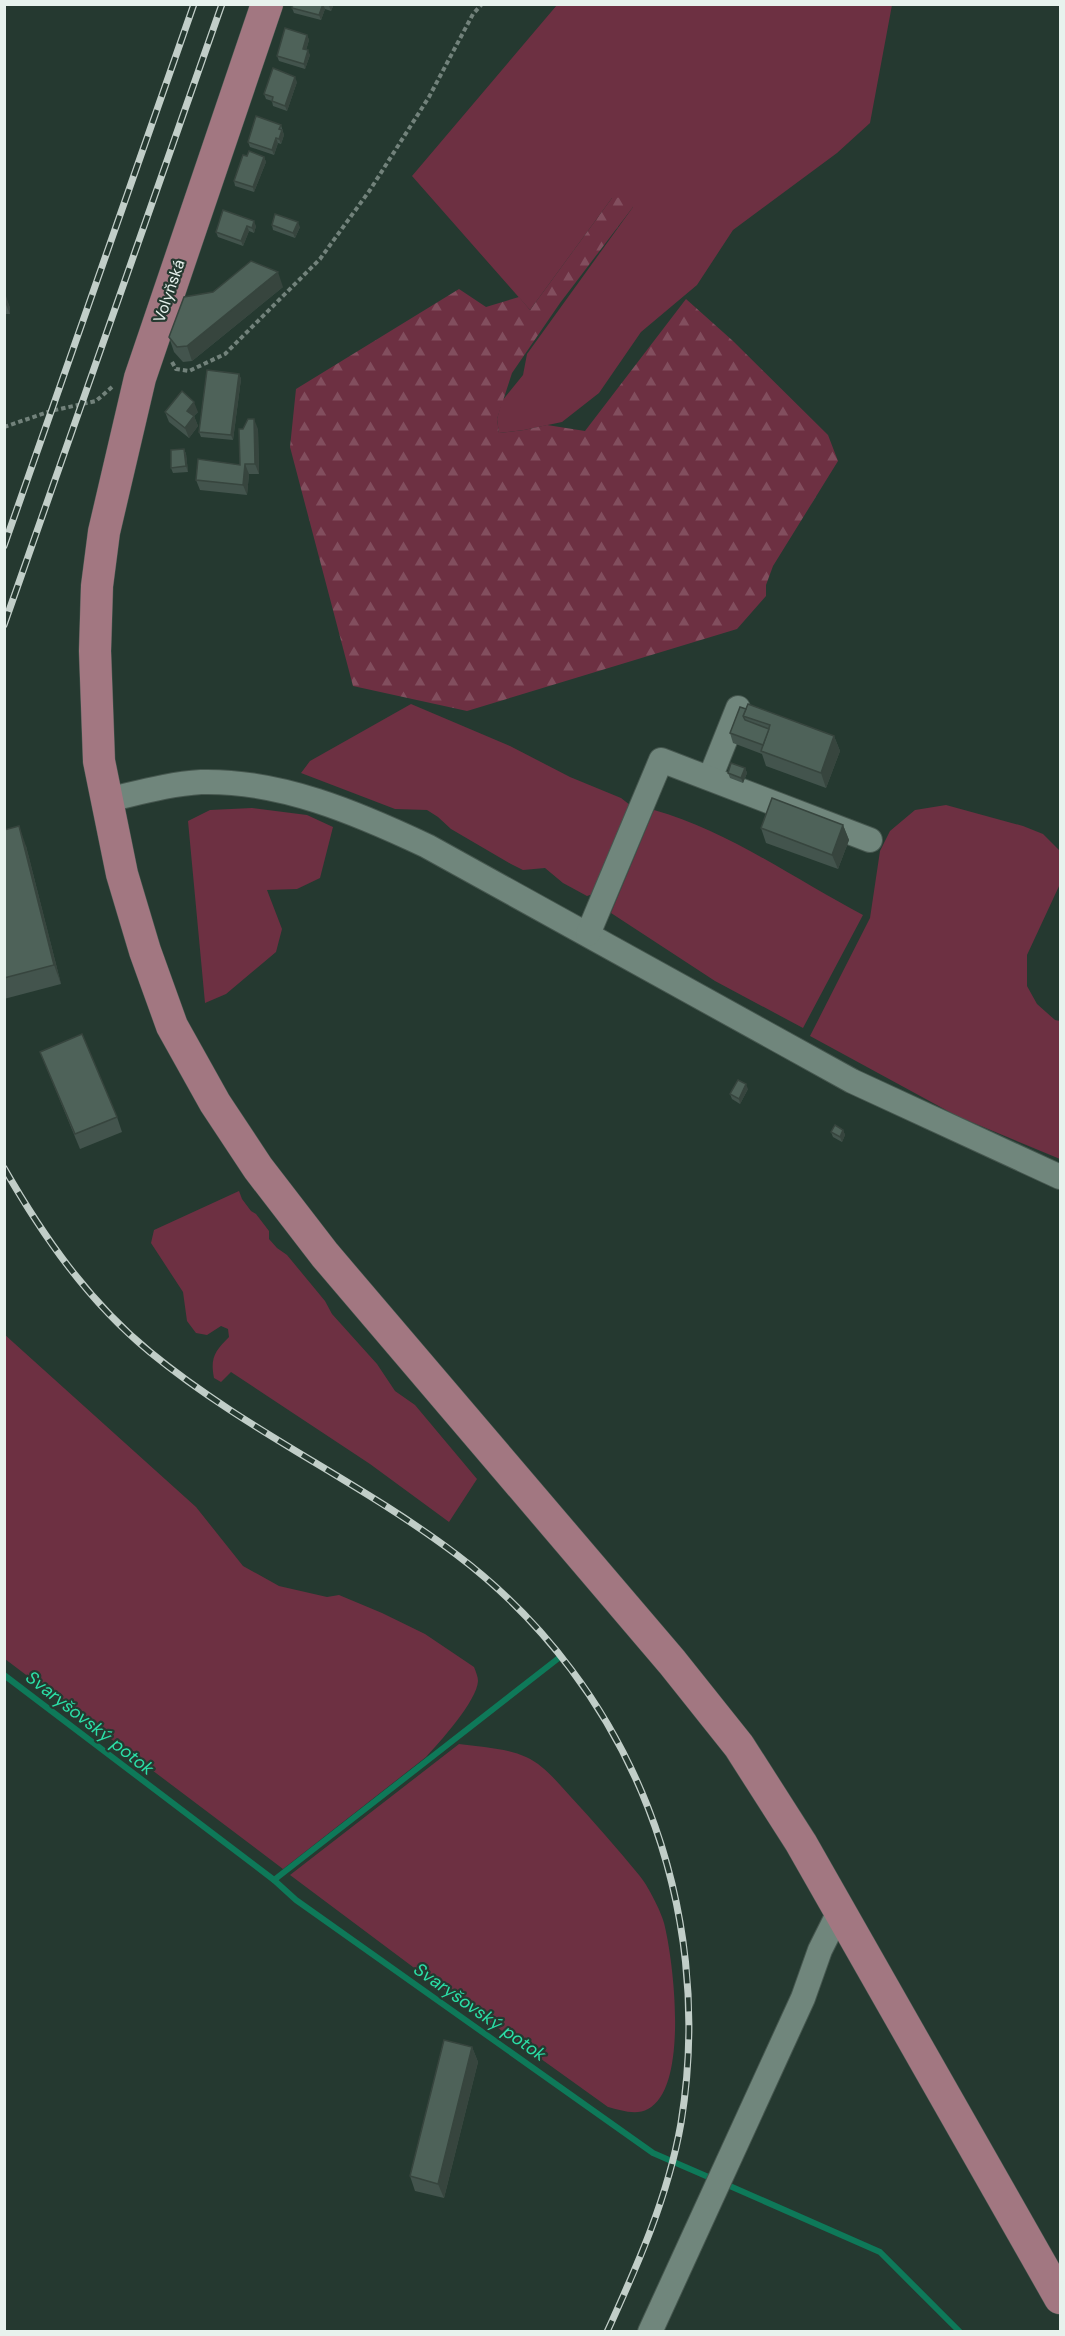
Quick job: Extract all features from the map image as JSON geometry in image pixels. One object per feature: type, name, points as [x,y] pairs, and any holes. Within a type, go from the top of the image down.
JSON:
[{"type":"main road","name":"Volyňská","points":[[267,4],[140,378],[104,532],[97,586],[95,651],[99,762],[122,874],[145,951],[172,1026],[215,1103],[258,1168],[325,1255],[672,1662],[739,1746],[801,1843],[1060,2298]]},
{"type":"street","points":[[710,778],[738,708]]},
{"type":"street","points":[[588,934],[662,760],[870,840]]},
{"type":"street","points":[[107,800],[157,788],[201,782],[272,789],[321,802],[366,818],[427,846],[852,1081],[1060,1177]]},
{"type":"street","points":[[650,2331],[803,1998],[820,1950],[840,1911]]},
{"type":"path","points":[[171,360],[176,369],[189,370],[225,354],[320,259],[370,190],[429,97],[473,14],[482,4]]},
{"type":"path","points":[[4,427],[51,411],[96,401],[115,384]]},
{"type":"green space","points":[[557,5],[892,5],[870,123],[837,153],[733,230],[697,285],[641,332],[599,393],[562,422],[499,433],[497,419],[502,401],[523,375],[527,354],[633,207],[612,198],[530,310],[412,176]]},
{"type":"green space","points":[[629,197],[633,207],[560,303],[512,373],[497,419],[499,433],[547,425],[585,431],[686,299],[733,341],[828,435],[838,461],[773,566],[766,585],[766,596],[737,629],[467,711],[353,686],[290,447],[296,389],[459,289],[486,307],[519,297],[530,310],[612,198]]},
{"type":"green space","points":[[411,704],[510,746],[570,777],[621,798],[630,805],[596,893],[587,896],[563,883],[545,868],[523,870],[451,829],[427,810],[395,809],[301,773],[310,761]]},
{"type":"green space","points":[[946,805],[1023,826],[1043,834],[1060,851],[1060,884],[1027,955],[1027,986],[1037,1004],[1055,1020],[1060,1021],[1060,1159],[957,1116],[810,1036],[870,918],[880,851],[890,831],[915,810]]},
{"type":"green space","points":[[252,808],[307,815],[333,827],[320,878],[297,889],[267,890],[282,929],[276,952],[226,994],[205,1003],[188,821],[210,810]]},
{"type":"green space","points":[[654,810],[708,830],[735,843],[863,915],[803,1028],[715,981],[611,913]]},
{"type":"green space","points":[[239,1191],[251,1211],[269,1231],[269,1239],[287,1255],[325,1301],[332,1314],[377,1364],[395,1391],[415,1405],[477,1479],[449,1522],[370,1464],[231,1372],[221,1382],[214,1378],[213,1360],[220,1346],[229,1337],[228,1329],[221,1326],[207,1335],[196,1333],[187,1321],[183,1292],[151,1243],[154,1230]]},
{"type":"green space","points":[[4,1334],[196,1507],[243,1566],[279,1586],[327,1597],[339,1595],[382,1613],[425,1634],[474,1667],[478,1681],[471,1699],[457,1721],[426,1757],[283,1869],[5,1659]]},
{"type":"green space","points":[[459,1744],[510,1752],[539,1764],[614,1845],[642,1879],[653,1898],[662,1918],[668,1941],[675,2023],[674,2051],[669,2077],[661,2097],[648,2109],[633,2112],[608,2107],[413,1967],[290,1875]]},
{"type":"building","points":[[293,4],[323,4],[319,15],[292,8]]},
{"type":"building","points":[[285,28],[307,35],[303,49],[308,50],[304,64],[277,56]]},
{"type":"building","points":[[273,68],[295,77],[285,106],[272,101],[273,97],[264,94]]},
{"type":"building","points":[[256,116],[281,125],[279,139],[276,138],[272,150],[248,142]]},
{"type":"building","points":[[249,151],[264,157],[253,187],[234,181],[243,155],[247,156]]},
{"type":"building","points":[[223,210],[254,221],[252,228],[247,226],[241,241],[216,232]]},
{"type":"building","points":[[275,214],[298,222],[293,233],[272,225]]},
{"type":"building","points":[[251,261],[278,272],[187,346],[177,347],[169,337],[184,297],[213,292]]},
{"type":"building","points":[[207,370],[239,374],[231,435],[199,432]]},
{"type":"building","points":[[182,391],[194,402],[187,411],[194,416],[185,428],[165,412]]},
{"type":"building","points":[[248,419],[254,419],[255,464],[245,464],[243,485],[196,480],[198,459],[240,465],[239,429],[243,429]]},
{"type":"building","points":[[184,449],[186,466],[171,468],[171,450]]},
{"type":"building","points":[[748,704],[834,736],[821,773],[761,751],[770,725],[743,716]]},
{"type":"building","points":[[740,707],[746,709],[743,716],[745,720],[769,729],[763,745],[730,733]]},
{"type":"building","points":[[731,763],[745,768],[741,778],[728,773]]},
{"type":"building","points":[[772,798],[843,825],[832,855],[761,828]]},
{"type":"building","points":[[19,826],[54,965],[4,978],[4,830]]},
{"type":"building","points":[[82,1034],[117,1117],[75,1134],[40,1052]]},
{"type":"building","points":[[738,1080],[746,1084],[739,1099],[730,1094]]},
{"type":"building","points":[[835,1125],[843,1130],[840,1137],[831,1132]]},
{"type":"building","points":[[444,2040],[472,2047],[438,2184],[410,2176]]},
{"type":"waterway","points":[[274,1880],[560,1657]]},
{"type":"waterway","name":"Svaryšovský potok","points":[[4,1675],[274,1880],[296,1900],[653,2153],[713,2179]]},
{"type":"waterway","name":"Svaryšovský potok","points":[[723,2183],[880,2252],[960,2332]]},
{"type":"railway","points":[[4,546],[194,4]]},
{"type":"railway","points":[[4,625],[222,4]]},
{"type":"railway","points":[[4,1168],[68,1266],[128,1332],[186,1380],[224,1406],[381,1503],[457,1555],[519,1609],[571,1669],[614,1736],[648,1808],[672,1883],[686,1962],[689,2042],[681,2123],[668,2177],[641,2256],[607,2332]]}]
